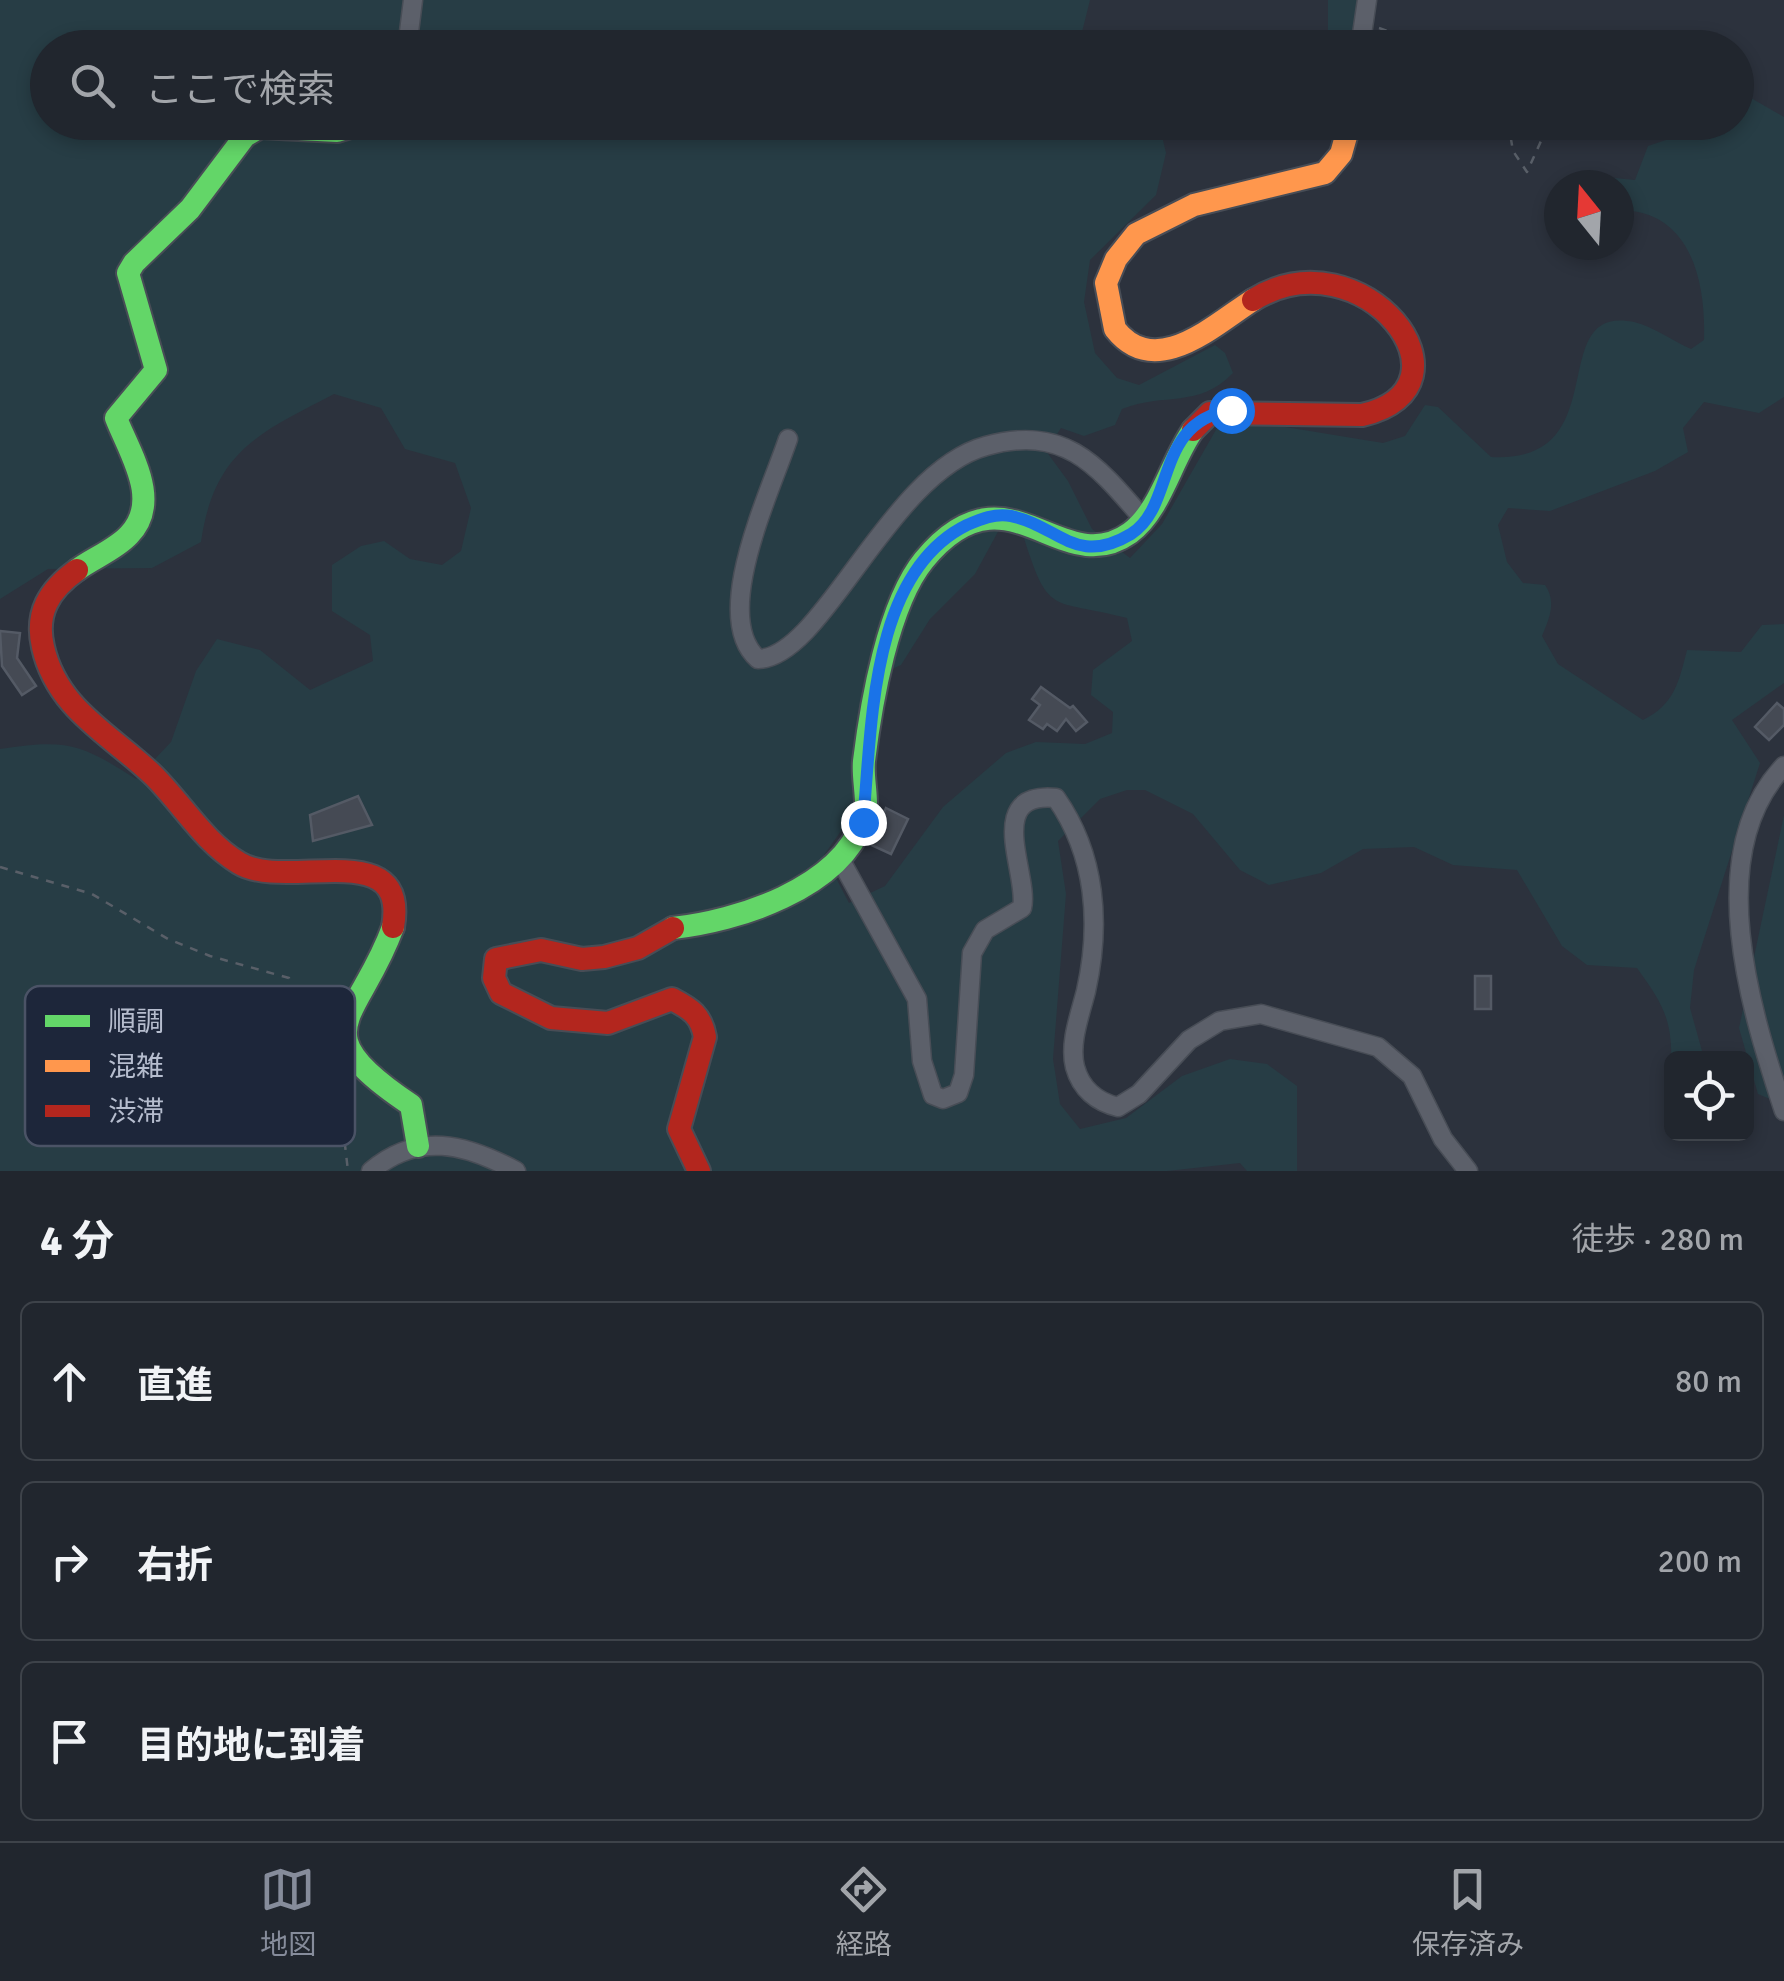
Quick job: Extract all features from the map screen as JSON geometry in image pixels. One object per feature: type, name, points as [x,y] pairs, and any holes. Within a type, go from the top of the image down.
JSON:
[{"type":"street","points":[[410,30],[414,0]]},
{"type":"street","points":[[1362,30],[1368,0]]},
{"type":"street","points":[[242,140],[190,208],[128,273],[133,300],[158,355],[157,369],[116,418],[145,496],[144,514],[134,536],[66,574],[52,589],[43,610],[40,638],[47,667],[75,709],[151,773],[239,864],[272,878],[345,869],[379,878],[392,892],[396,913],[388,940],[355,1001]]},
{"type":"street","points":[[699,1171],[682,1148],[678,1124],[704,1053],[706,1033],[688,1007],[672,999],[608,1023],[551,1018],[501,993],[494,978],[496,959],[545,950],[587,960],[615,954],[642,946],[669,928],[718,924],[772,906],[840,859],[863,822],[864,761],[878,666],[902,596],[925,559],[954,532],[984,517],[1008,515],[1069,545],[1093,547],[1135,532],[1145,520],[1173,454],[1195,424],[1210,414],[1381,412],[1400,403],[1410,386],[1414,360],[1407,336],[1392,314],[1354,290],[1320,282],[1276,289],[1184,348],[1161,352],[1131,346],[1113,328],[1104,298],[1105,274],[1146,225],[1223,198],[1328,173],[1340,157],[1345,140]]},
{"type":"street","points":[[788,440],[742,576],[737,623],[744,646],[758,659],[789,651],[891,516],[940,471],[974,449],[1015,438],[1048,439],[1070,448],[1107,477],[1145,520]]},
{"type":"street","points":[[1784,766],[1770,780],[1753,813],[1740,863],[1738,918],[1747,978],[1784,1111]]},
{"type":"street","points":[[840,859],[872,925],[917,999],[922,1062],[933,1095],[942,1099],[958,1093],[964,1075],[972,953],[985,930],[1022,908],[1026,891],[1012,852],[1014,828],[1024,806],[1038,796],[1056,798],[1075,825],[1090,866],[1094,918],[1089,975],[1073,1045],[1074,1066],[1085,1091],[1118,1107],[1139,1094],[1189,1040],[1220,1021],[1261,1014],[1378,1047],[1412,1076],[1443,1139],[1468,1171]]},
{"type":"street","points":[[355,1063],[411,1104],[418,1146]]},
{"type":"street","points":[[371,1171],[386,1158],[418,1146],[447,1143],[516,1171]]},
{"type":"path","points":[[1363,23],[1384,30]]},
{"type":"path","points":[[1511,140],[1513,151],[1527,172],[1541,140]]},
{"type":"path","points":[[0,867],[92,894],[168,939],[210,956],[289,978],[290,986]]},
{"type":"path","points":[[345,1146],[348,1171]]},
{"type":"shaded area","points":[[0,0],[1090,0],[1082,30],[30,30],[30,140],[1163,140],[1166,153],[1156,195],[1090,260],[1084,302],[1095,353],[1117,378],[1139,385],[1215,345],[1225,353],[1233,373],[1194,396],[1122,409],[1115,425],[1084,436],[1061,428],[1046,451],[1068,481],[1092,529],[1130,558],[1162,524],[1217,428],[1237,419],[1383,443],[1405,436],[1425,405],[1438,407],[1491,457],[1530,452],[1554,436],[1568,412],[1591,336],[1607,323],[1641,324],[1691,349],[1704,340],[1697,273],[1678,236],[1663,222],[1634,212],[1634,180],[1648,146],[1666,140],[1754,140],[1754,100],[1784,117],[1784,397],[1759,413],[1704,402],[1683,428],[1688,452],[1655,471],[1550,511],[1508,508],[1498,525],[1507,562],[1523,583],[1545,585],[1549,591],[1551,610],[1542,636],[1558,664],[1643,720],[1668,700],[1687,650],[1741,652],[1762,625],[1784,624],[1784,683],[1732,720],[1760,763],[1694,970],[1690,1008],[1702,1051],[1670,1051],[1665,1013],[1637,968],[1587,965],[1562,946],[1517,870],[1453,865],[1414,847],[1363,849],[1321,873],[1269,885],[1240,870],[1193,814],[1145,790],[1127,790],[1100,799],[1058,841],[1066,894],[1053,1059],[1060,1104],[1080,1129],[1126,1118],[1182,1076],[1230,1059],[1267,1064],[1297,1086],[1297,1171],[1247,1171],[1240,1163],[1167,1171],[0,1171],[0,749],[41,744],[72,747],[136,779],[171,742],[196,671],[217,639],[260,650],[310,690],[373,661],[370,635],[332,611],[332,565],[361,546],[384,541],[410,559],[442,565],[461,551],[471,508],[455,463],[405,449],[381,408],[334,394],[283,421],[244,448],[217,486],[201,542],[152,568],[48,569],[0,599]],"holes":[[[1000,528],[1022,532],[1039,579],[1055,600],[1127,618],[1132,641],[1093,670],[1091,695],[1113,712],[1112,733],[1085,744],[1036,742],[1006,753],[943,807],[885,886],[849,903],[824,855],[853,814],[869,679],[901,665],[930,619],[975,574]]]},
{"type":"shaded area","points":[[1328,0],[1359,0],[1355,30],[1328,30]]},
{"type":"shaded area","points":[[1784,815],[1784,1105],[1758,1094],[1754,1051],[1746,1051],[1739,1028]]},
{"type":"building","points":[[0,631],[20,633],[17,658],[36,686],[22,695],[2,666]]},
{"type":"building","points":[[1041,687],[1070,708],[1073,706],[1087,722],[1076,731],[1066,719],[1057,731],[1047,724],[1043,729],[1029,720],[1040,705],[1032,699]]},
{"type":"building","points":[[1777,703],[1784,709],[1784,725],[1769,740],[1755,727]]},
{"type":"building","points":[[358,796],[372,825],[313,841],[310,815]]},
{"type":"building","points":[[886,808],[908,819],[891,854],[869,844]]},
{"type":"building","points":[[1475,976],[1491,976],[1491,1009],[1475,1009]]},
{"type":"traffic: fast","points":[[77,570],[129,535],[143,507],[140,477],[116,418],[156,370],[128,273],[190,209],[242,140]]},
{"type":"traffic: fast","points":[[673,928],[726,918],[783,897],[809,883],[851,845],[865,814],[864,761],[883,656],[900,602],[924,560],[954,532],[982,520],[1008,520],[1080,544],[1104,544],[1130,533],[1150,512],[1193,430]]},
{"type":"traffic: fast","points":[[355,1004],[393,927]]},
{"type":"traffic: fast","points":[[355,1057],[377,1080],[411,1105],[418,1146]]},
{"type":"traffic: slow","points":[[1253,300],[1185,343],[1149,350],[1131,344],[1115,329],[1106,283],[1116,259],[1136,234],[1194,205],[1325,173],[1341,154],[1345,140]]},
{"type":"traffic: jam","points":[[1193,430],[1210,413],[1362,415],[1397,399],[1412,376],[1410,348],[1395,322],[1368,299],[1334,285],[1294,284],[1253,300]]},
{"type":"traffic: jam","points":[[77,570],[52,594],[41,623],[50,669],[73,705],[154,776],[226,854],[260,870],[364,874],[382,882],[393,899],[393,927]]},
{"type":"traffic: jam","points":[[673,928],[638,948],[604,957],[582,959],[541,950],[496,959],[494,978],[501,993],[551,1018],[608,1023],[672,999],[694,1014],[705,1037],[679,1129],[699,1171]]},
{"type":"route","points":[[863,822],[864,761],[874,715],[878,666],[902,596],[925,559],[954,532],[984,517],[1008,515],[1069,545],[1093,547],[1135,532],[1145,520],[1173,454],[1195,424],[1210,414],[1231,410]]}]
